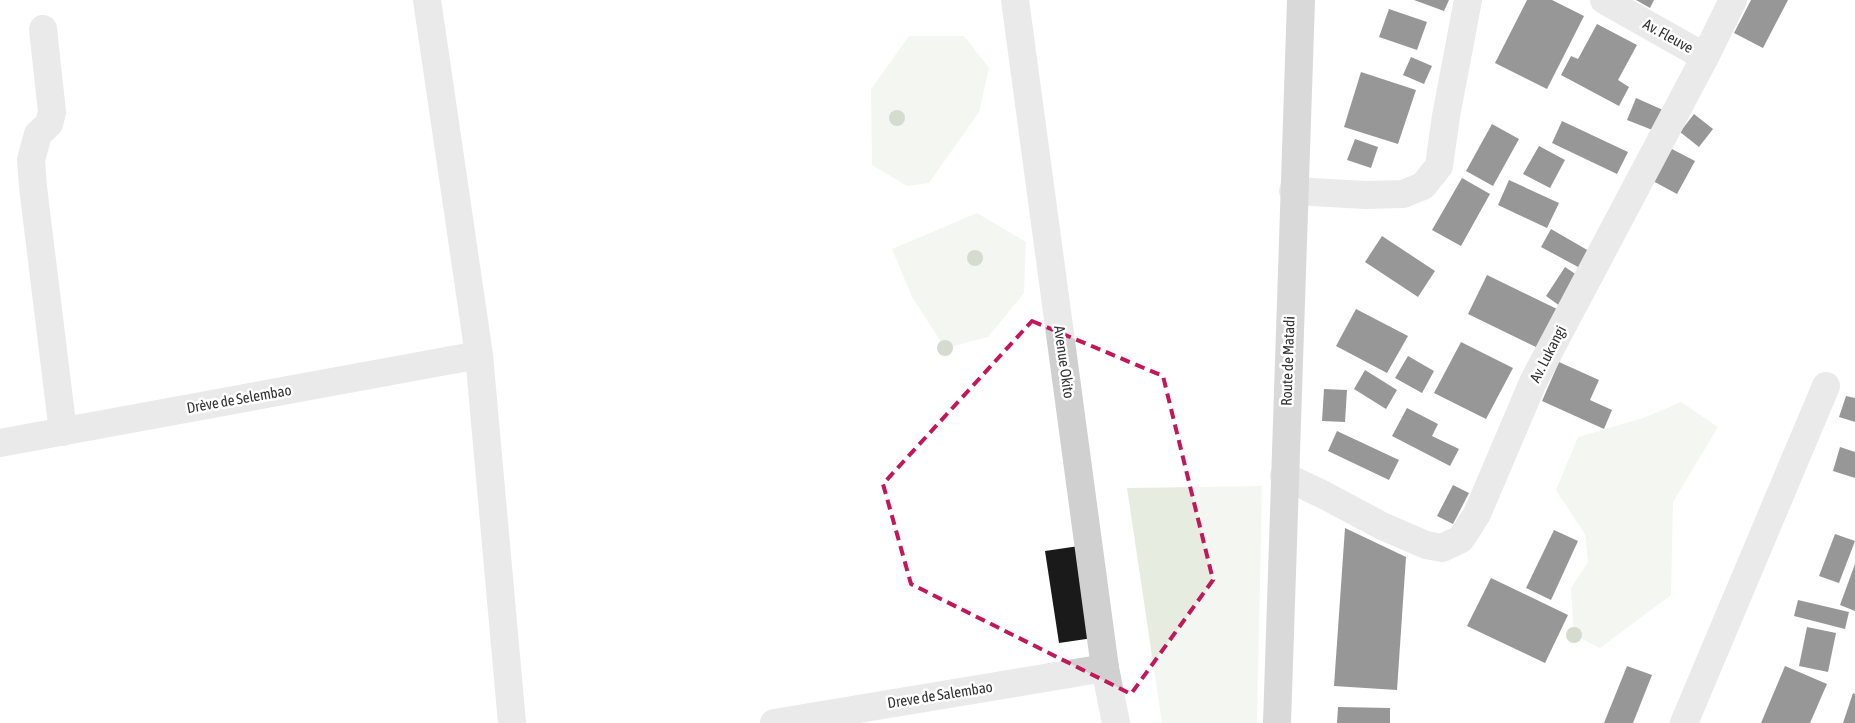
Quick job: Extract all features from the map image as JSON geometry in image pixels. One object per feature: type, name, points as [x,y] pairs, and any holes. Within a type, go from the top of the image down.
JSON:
[{"type":"main road","name":"Route de Matadi","points":[[1277,723],[1293,191],[1301,0]]},
{"type":"street","points":[[428,0],[479,355],[512,723]]},
{"type":"street","name":"Avenue Okito","points":[[1015,0],[1105,668],[1116,723]]},
{"type":"street","points":[[1293,191],[1366,195],[1403,194],[1424,186],[1439,166],[1446,116],[1468,0]]},
{"type":"street","name":"Av. Fleuve","points":[[1604,0],[1705,57]]},
{"type":"street","name":"Av. Lukangi","points":[[1284,476],[1426,545],[1442,548],[1461,539],[1477,514],[1534,380],[1705,57],[1733,0]]},
{"type":"street","points":[[43,29],[52,112],[49,124],[38,134],[31,160],[62,432]]},
{"type":"street","name":"Drève de Selembao","points":[[0,443],[479,355]]},
{"type":"street","points":[[1684,723],[1826,386]]},
{"type":"street","name":"Dreve de Salembao","points":[[774,723],[1105,668]]},
{"type":"highlighted area","points":[[1032,321],[1163,376],[1213,580],[1131,694],[911,584],[883,484]]},
{"type":"shaded area","points":[[909,36],[964,36],[989,68],[979,112],[929,183],[907,186],[872,165],[871,89]]},
{"type":"shaded area","points":[[977,213],[1026,242],[1024,293],[988,337],[945,348],[912,297],[892,249]]},
{"type":"shaded area","points":[[1681,402],[1718,427],[1673,502],[1671,595],[1600,648],[1574,635],[1571,588],[1588,562],[1585,534],[1556,490],[1578,437],[1643,418]]},
{"type":"shaded area","points":[[1262,486],[1257,723],[1162,723],[1127,488]]},
{"type":"building","points":[[1414,0],[1449,0],[1444,11]]},
{"type":"building","points":[[1527,0],[1552,0],[1584,16],[1547,89],[1495,63]]},
{"type":"building","points":[[1636,0],[1654,0],[1650,8]]},
{"type":"building","points":[[1751,0],[1788,0],[1763,48],[1734,33]]},
{"type":"building","points":[[1389,9],[1427,22],[1417,50],[1379,37]]},
{"type":"building","points":[[1597,24],[1637,45],[1618,80],[1629,87],[1619,106],[1561,75],[1571,56],[1578,59]]},
{"type":"building","points":[[1411,57],[1432,66],[1424,84],[1403,75]]},
{"type":"building","points":[[1361,72],[1416,90],[1398,144],[1344,127]]},
{"type":"building","points":[[1636,98],[1663,110],[1655,131],[1627,120]]},
{"type":"building","points":[[1694,114],[1713,129],[1699,147],[1680,132]]},
{"type":"building","points":[[1562,121],[1628,152],[1617,174],[1552,143]]},
{"type":"building","points":[[1492,124],[1519,139],[1493,186],[1466,171]]},
{"type":"building","points":[[1355,139],[1378,147],[1371,168],[1347,160]]},
{"type":"building","points":[[1539,146],[1565,160],[1550,188],[1523,174]]},
{"type":"building","points":[[1670,148],[1695,161],[1677,194],[1653,181]]},
{"type":"building","points":[[1462,178],[1490,194],[1461,246],[1432,230]]},
{"type":"building","points":[[1509,180],[1559,203],[1547,228],[1498,205]]},
{"type":"building","points":[[1551,229],[1589,251],[1580,268],[1541,247]]},
{"type":"building","points":[[1382,236],[1435,271],[1418,297],[1365,262]]},
{"type":"building","points":[[1565,267],[1580,277],[1560,306],[1546,296]]},
{"type":"building","points":[[1487,275],[1557,309],[1538,348],[1468,314]]},
{"type":"building","points":[[1356,309],[1408,336],[1387,373],[1336,346]]},
{"type":"building","points":[[1461,342],[1513,368],[1486,419],[1434,393]]},
{"type":"building","points":[[1408,356],[1434,371],[1422,393],[1395,378]]},
{"type":"building","points":[[1559,362],[1599,380],[1590,400],[1612,410],[1604,429],[1542,401]]},
{"type":"building","points":[[1365,370],[1397,390],[1386,409],[1354,389]]},
{"type":"building","points":[[1324,389],[1347,390],[1345,422],[1322,421]]},
{"type":"building","points":[[1846,396],[1855,398],[1855,422],[1839,417]]},
{"type":"building","points":[[1407,408],[1438,424],[1432,436],[1459,449],[1450,466],[1392,436]]},
{"type":"building","points":[[1337,431],[1399,460],[1389,480],[1328,451]]},
{"type":"building","points":[[1840,447],[1855,452],[1855,478],[1833,471]]},
{"type":"building","points":[[1453,485],[1469,493],[1453,524],[1437,516]]},
{"type":"building","points":[[1345,528],[1406,557],[1397,690],[1334,686]]},
{"type":"building","points":[[1554,530],[1578,541],[1551,600],[1526,588]]},
{"type":"building","points":[[1835,534],[1855,541],[1839,583],[1819,576]]},
{"type":"building","points":[[1079,546],[1093,638],[1059,643],[1045,551]]},
{"type":"building","points":[[1855,564],[1855,611],[1840,605]]},
{"type":"building","points":[[1491,578],[1568,615],[1545,663],[1467,626]]},
{"type":"building","points":[[1798,600],[1849,612],[1845,629],[1794,616]]},
{"type":"building","points":[[1807,627],[1836,633],[1828,672],[1799,666]]},
{"type":"building","points":[[1627,666],[1652,675],[1633,723],[1604,723]]},
{"type":"building","points":[[1785,666],[1827,684],[1810,723],[1761,723]]},
{"type":"building","points":[[1853,693],[1855,694],[1855,723],[1843,723]]},
{"type":"building","points":[[1338,707],[1390,708],[1390,723],[1337,723]]}]
